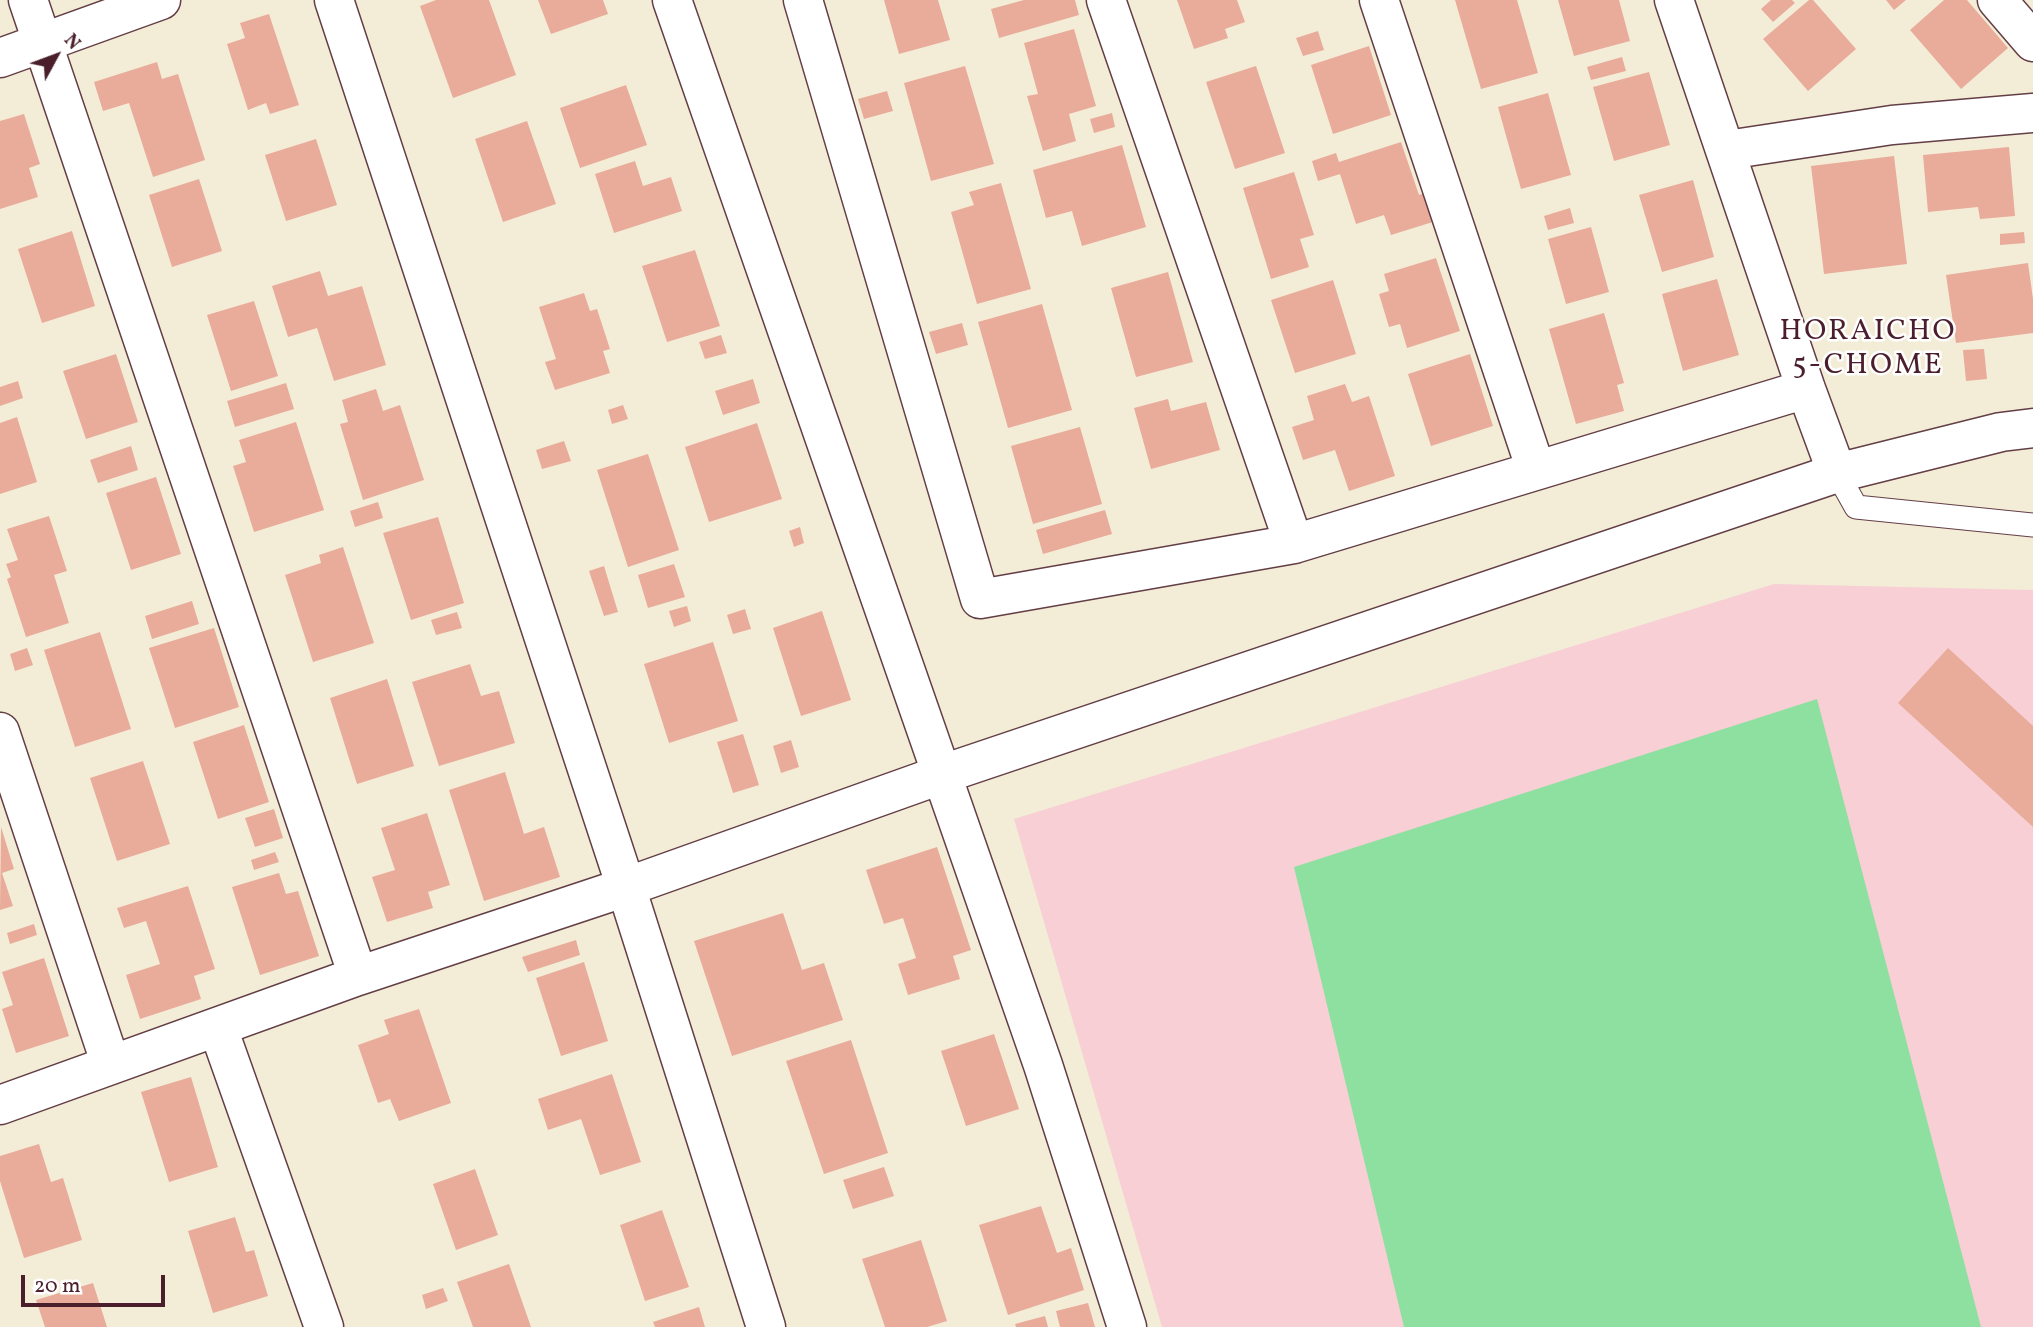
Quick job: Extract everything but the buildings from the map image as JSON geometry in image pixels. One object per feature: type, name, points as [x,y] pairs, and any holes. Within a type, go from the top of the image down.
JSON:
[{"type":"street","points":[[28,0],[358,976]]},
{"type":"street","points":[[0,58],[161,0]]},
{"type":"street","points":[[334,0],[626,887],[765,1327]]},
{"type":"street","points":[[673,0],[1043,1065],[1127,1327]]},
{"type":"street","points":[[803,0],[980,599],[1294,544],[1806,389]]},
{"type":"street","points":[[1106,0],[1294,544]]},
{"type":"street","points":[[1379,0],[1536,470]]},
{"type":"street","points":[[1674,0],[1837,473]]},
{"type":"street","points":[[1997,0],[2033,42]]},
{"type":"street","points":[[1727,150],[1892,125],[2033,113]]},
{"type":"street","points":[[0,1105],[358,976],[626,887],[943,774],[1837,473],[2001,432],[2033,428]]},
{"type":"street","points":[[0,732],[111,1065]]},
{"type":"street","points":[[218,1028],[324,1327]]},
{"type":"lane","points":[[1837,473],[1856,507],[2033,525]]},
{"type":"shaded area","points":[[1774,584],[2033,590],[2033,1327],[1162,1327],[1014,819]]},
{"type":"green space","points":[[1817,699],[1981,1327],[1404,1327],[1294,867]]},
{"type":"district","name":"HORAICHO 5-CHOME","points":[[1868,350]]}]
